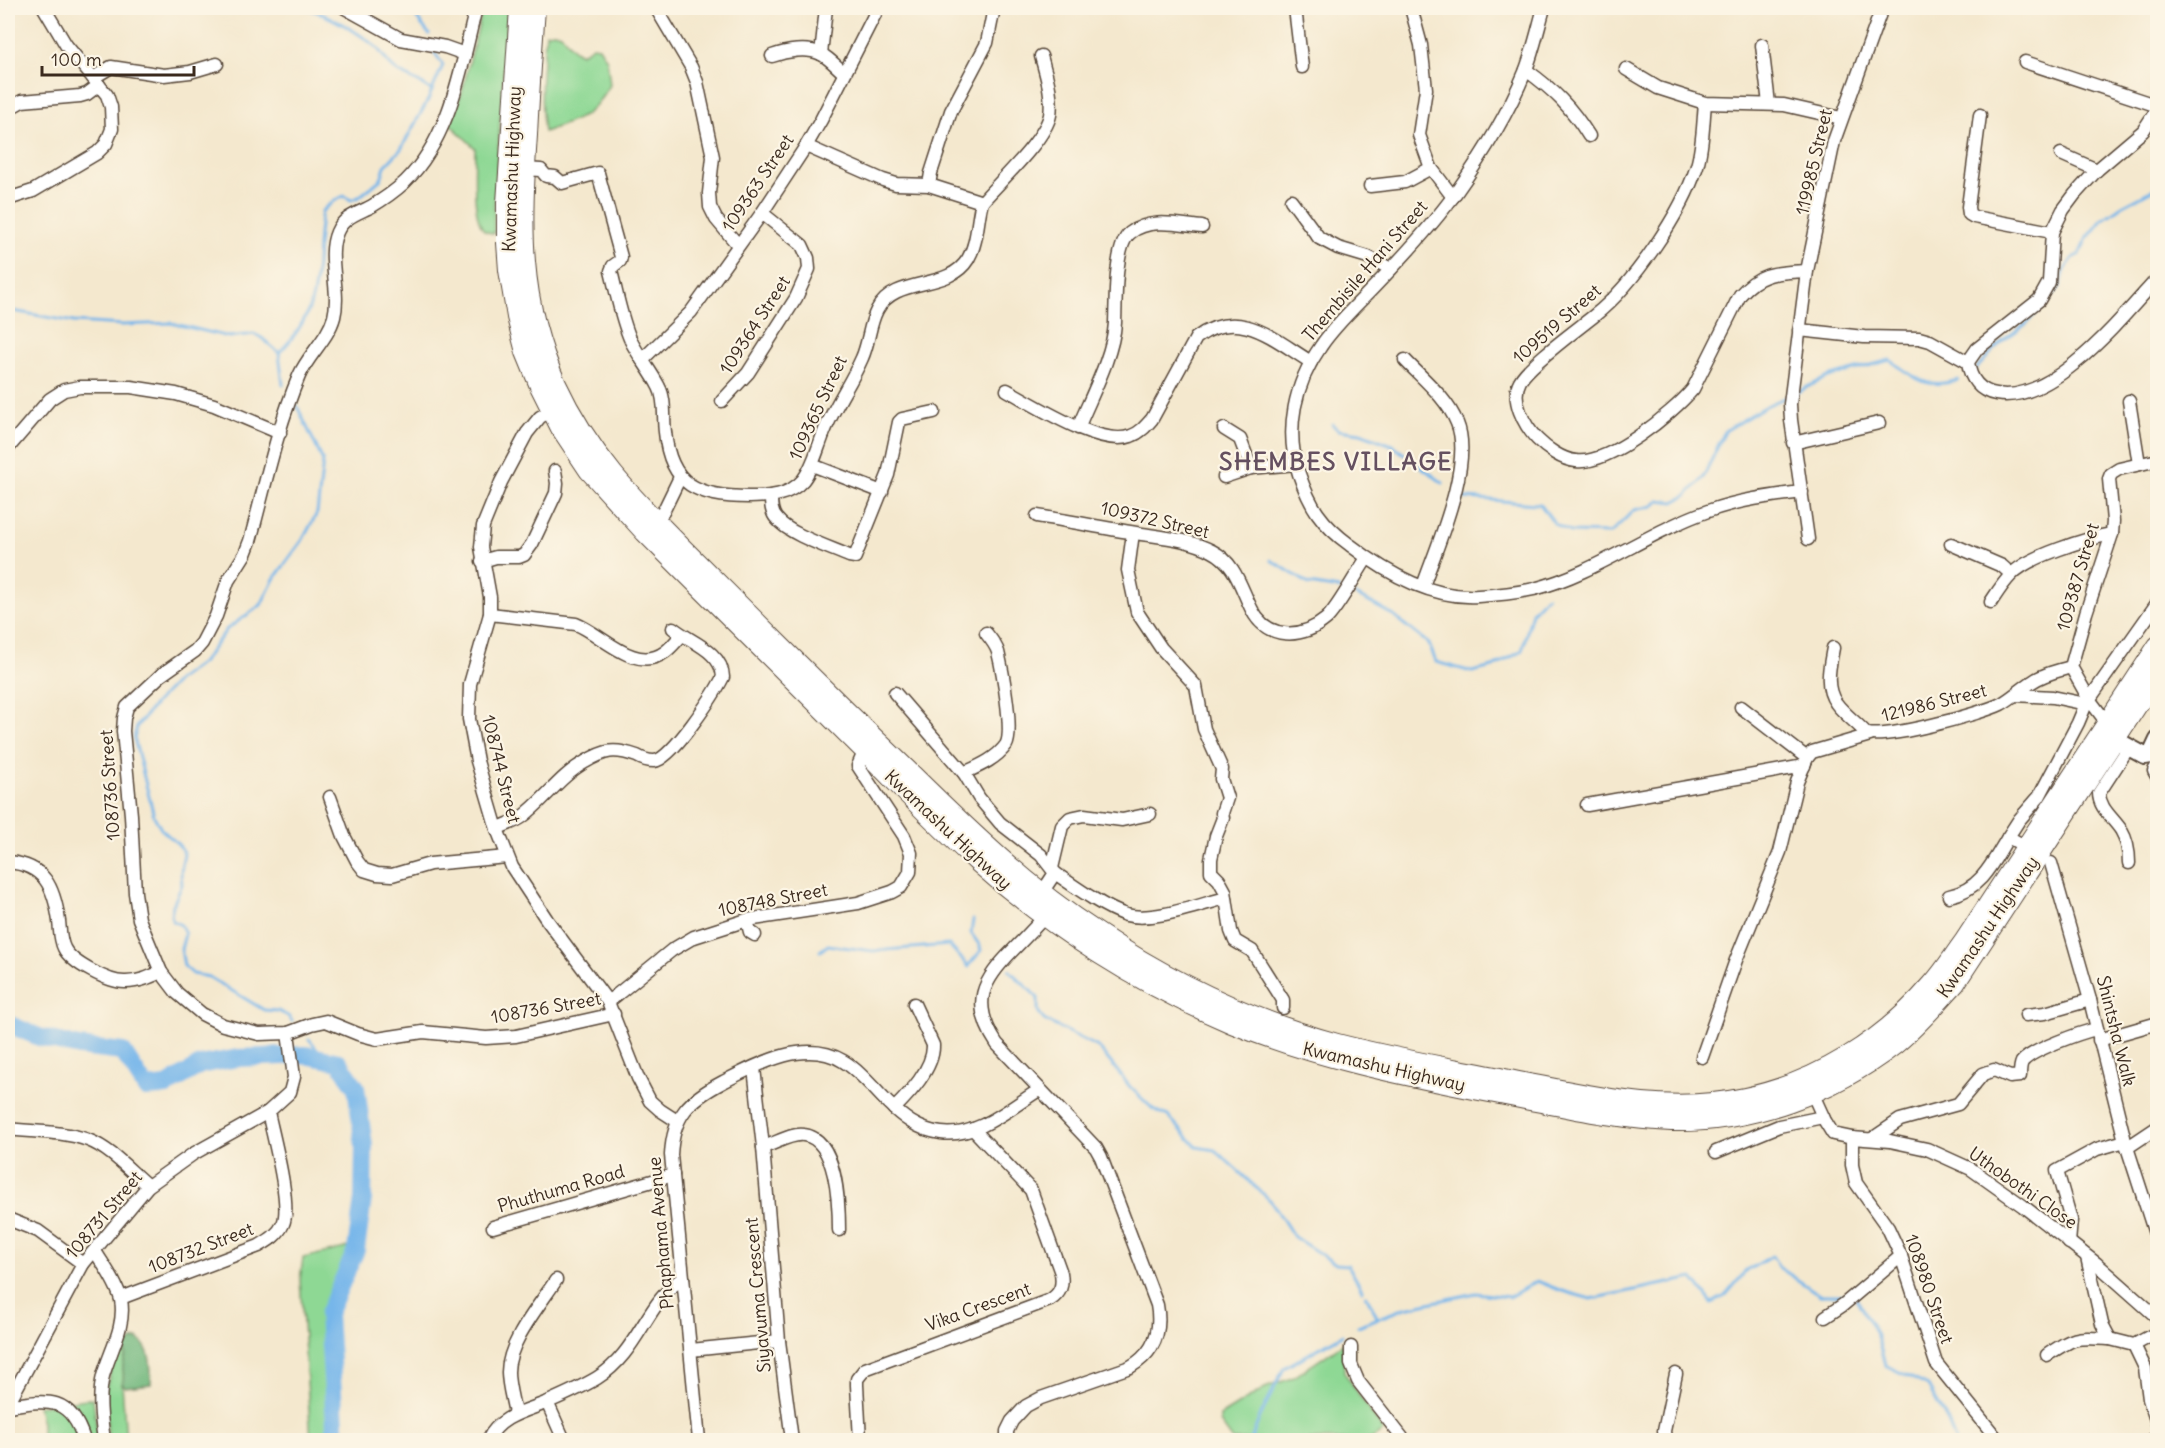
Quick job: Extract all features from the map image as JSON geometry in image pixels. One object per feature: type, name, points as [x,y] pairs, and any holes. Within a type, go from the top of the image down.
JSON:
[{"type":"main road","name":"Kwamashu Highway","points":[[520,8],[507,203],[509,270],[526,352],[558,406],[576,425],[650,527],[861,758],[977,861],[1048,905]]},
{"type":"main road","name":"Kwamashu Highway","points":[[535,8],[522,209],[525,280],[537,333],[558,406]]},
{"type":"main road","name":"Kwamashu Highway","points":[[650,527],[1048,905],[1068,932],[1130,972],[1197,1007],[1261,1034],[1334,1059],[1384,1071],[1593,1104],[1657,1120],[1712,1119],[1780,1104],[1808,1086],[1866,1064],[1894,1044],[1923,1018],[1955,983],[2157,673]]},
{"type":"main road","name":"Kwamashu Highway","points":[[2117,737],[2157,646]]},
{"type":"street","points":[[8,199],[33,191],[97,153],[106,144],[112,129],[109,100],[66,45],[44,8]]},
{"type":"street","points":[[345,8],[400,39],[445,47],[465,54]]},
{"type":"street","name":"108736 Street","points":[[476,8],[449,112],[442,128],[414,171],[396,191],[342,223],[337,231],[333,248],[336,304],[334,316],[300,373],[280,433],[250,541],[224,590],[209,631],[195,651],[161,675],[128,707],[123,731],[137,908],[144,932],[161,972],[177,993],[202,1014],[223,1025],[259,1034],[288,1033],[326,1021],[377,1039],[423,1032],[500,1037],[537,1032],[614,1014]]},
{"type":"street","points":[[656,8],[691,67],[697,82],[713,157],[709,193],[710,207],[716,219],[738,245]]},
{"type":"street","points":[[821,54],[826,8]]},
{"type":"street","name":"109363 Street","points":[[642,360],[691,312],[762,213],[806,146],[878,8]]},
{"type":"street","points":[[929,185],[951,111],[987,43],[994,8]]},
{"type":"street","points":[[1295,8],[1302,67]]},
{"type":"street","points":[[1411,8],[1421,45],[1426,89],[1426,101],[1419,135],[1431,168],[1453,197]]},
{"type":"street","name":"Thembisile Hani Street","points":[[1544,8],[1526,70],[1502,122],[1453,197],[1322,344],[1311,362],[1297,394],[1291,430],[1296,464],[1307,496],[1319,518],[1336,535],[1366,558],[1400,577],[1451,596],[1473,596],[1534,589],[1570,577],[1706,512],[1746,500],[1802,492]]},
{"type":"street","name":"119985 Street","points":[[1808,539],[1793,443],[1790,404],[1798,330],[1807,271],[1834,141],[1882,8]]},
{"type":"street","points":[[1762,45],[1769,104]]},
{"type":"street","points":[[772,56],[795,51],[821,54],[844,73]]},
{"type":"street","points":[[806,146],[883,180],[896,184],[929,185],[982,202],[1025,153],[1048,121],[1050,93],[1041,56]]},
{"type":"street","points":[[2025,62],[2157,107],[2143,131],[2097,170],[2069,202],[2052,232],[2048,287],[2039,300],[1977,349],[1968,362],[1970,372],[1978,386],[1991,393],[2010,395],[2029,391],[2056,378],[2082,358],[2118,323],[2157,278]]},
{"type":"street","points":[[8,109],[22,101],[87,94],[96,81],[111,67],[164,75],[190,72],[217,64]]},
{"type":"street","points":[[1626,69],[1658,88],[1706,103],[1769,104],[1807,109],[1841,118]]},
{"type":"street","points":[[1526,70],[1567,104],[1589,136]]},
{"type":"street","name":"109519 Street","points":[[1706,103],[1696,167],[1668,226],[1615,298],[1521,378],[1516,389],[1516,398],[1527,425],[1538,440],[1563,457],[1575,461],[1604,457],[1648,429],[1685,399],[1693,389],[1740,295],[1750,284],[1771,274],[1807,271]]},
{"type":"street","points":[[1980,116],[1969,214],[1974,217],[2052,232]]},
{"type":"street","points":[[2061,154],[2097,170]]},
{"type":"street","points":[[1370,186],[1404,182],[1431,168]]},
{"type":"street","points":[[524,169],[541,170],[546,176],[555,177],[562,183],[598,173],[621,257],[611,271],[626,329],[659,388],[669,454],[680,477],[663,512],[650,527]]},
{"type":"street","points":[[1291,200],[1319,238],[1338,248],[1368,256],[1391,269]]},
{"type":"street","name":"109365 Street","points":[[680,477],[693,487],[712,495],[771,496],[795,487],[812,465],[827,425],[863,356],[877,309],[887,297],[900,290],[947,277],[962,267],[973,246],[982,202]]},
{"type":"street","name":"109364 Street","points":[[722,401],[748,373],[796,298],[809,268],[808,258],[802,245],[762,213]]},
{"type":"street","points":[[1078,428],[1108,352],[1114,329],[1118,272],[1125,238],[1146,224],[1162,223],[1202,227]]},
{"type":"street","points":[[1007,390],[1078,428],[1117,439],[1143,430],[1158,409],[1196,338],[1208,329],[1233,323],[1248,326],[1311,362]]},
{"type":"street","points":[[1798,330],[1864,337],[1930,340],[1968,362]]},
{"type":"street","points":[[1404,360],[1441,398],[1452,413],[1460,433],[1462,450],[1452,502],[1423,586]]},
{"type":"street","points":[[8,448],[50,399],[64,390],[80,387],[131,387],[176,394],[214,405],[280,433]]},
{"type":"street","points":[[2129,401],[2139,464]]},
{"type":"street","name":"108744 Street","points":[[558,406],[540,417],[527,433],[488,509],[481,537],[482,561],[490,597],[490,614],[470,684],[468,709],[477,761],[496,828],[507,857],[518,878],[547,920],[608,1002],[643,1090],[650,1101],[677,1121]]},
{"type":"street","points":[[771,496],[773,512],[779,522],[791,530],[854,557],[857,555],[882,492],[892,460],[899,422],[902,419],[934,412]]},
{"type":"street","points":[[1793,443],[1879,423]]},
{"type":"street","points":[[1224,429],[1240,439],[1251,468]]},
{"type":"street","name":"109387 Street","points":[[2071,667],[2112,534],[2109,479],[2111,474],[2119,469],[2157,460]]},
{"type":"street","points":[[1224,477],[1251,468],[1296,464]]},
{"type":"street","points":[[812,465],[882,492]]},
{"type":"street","points":[[482,561],[496,557],[519,557],[528,551],[556,493],[555,471]]},
{"type":"street","name":"109372 Street","points":[[1037,516],[1184,542],[1212,551],[1231,567],[1257,620],[1271,630],[1285,634],[1314,627],[1328,618],[1366,558]]},
{"type":"street","points":[[1133,533],[1128,564],[1137,612],[1161,648],[1196,686],[1204,729],[1222,769],[1221,779],[1227,798],[1211,859],[1211,872],[1225,891],[1231,931],[1235,941],[1252,951],[1283,1000],[1283,1008]]},
{"type":"street","points":[[1991,602],[2011,574],[2027,564],[2070,545],[2112,534]]},
{"type":"street","points":[[1951,544],[2002,566],[2011,574]]},
{"type":"street","points":[[1949,896],[1965,892],[1976,884],[1986,873],[2019,820],[2038,800],[2087,701],[2157,602]]},
{"type":"street","points":[[490,614],[576,624],[630,655],[647,659],[666,652],[677,632],[714,656],[723,669],[723,677],[690,728],[666,757],[656,762],[618,751],[600,754],[567,775],[520,818],[496,828]]},
{"type":"street","points":[[964,773],[989,761],[1004,747],[1009,738],[1005,686],[998,651],[986,633]]},
{"type":"street","name":"121986 Street","points":[[1833,648],[1828,675],[1831,693],[1836,703],[1870,735],[1897,732],[1959,718],[1992,707],[2015,695],[2044,675],[2071,667]]},
{"type":"street","points":[[2071,667],[2087,701],[2117,737],[2145,756],[2151,754],[2157,740]]},
{"type":"street","points":[[895,693],[964,773],[979,798],[1000,823],[1041,855],[1053,871],[1110,908],[1125,915],[1160,914],[1226,898]]},
{"type":"street","points":[[2015,695],[2087,701]]},
{"type":"street","points":[[1741,707],[1805,762]]},
{"type":"street","points":[[1702,1057],[1736,960],[1780,852],[1797,782],[1805,762],[1812,752],[1870,735]]},
{"type":"street","points":[[2117,737],[2099,793],[2100,803],[2123,834],[2129,863]]},
{"type":"street","name":"108748 Street","points":[[608,1002],[685,942],[714,930],[747,920],[858,903],[892,892],[906,882],[911,853],[861,758]]},
{"type":"street","points":[[1587,805],[1805,762]]},
{"type":"street","points":[[2157,764],[2154,771],[2157,778]]},
{"type":"street","points":[[330,796],[344,836],[364,870],[392,875],[430,864],[507,857]]},
{"type":"street","points":[[1007,1440],[1007,1431],[1012,1421],[1026,1406],[1041,1398],[1130,1367],[1149,1352],[1159,1330],[1157,1305],[1096,1148],[996,1044],[986,1028],[982,1012],[986,981],[1048,905],[1062,826],[1070,818],[1084,815],[1122,820],[1150,814]]},
{"type":"street","points":[[2008,837],[2038,855]]},
{"type":"street","name":"Shintsha Walk","points":[[2038,855],[2090,1000],[2126,1144],[2153,1212],[2157,1243]]},
{"type":"street","points":[[8,862],[30,867],[50,885],[55,896],[62,945],[73,959],[122,982],[144,979],[161,972]]},
{"type":"street","points":[[747,920],[750,932],[755,935]]},
{"type":"street","points":[[2026,1015],[2045,1013],[2090,1000]]},
{"type":"street","points":[[894,1109],[922,1076],[934,1050],[914,1004]]},
{"type":"street","points":[[1872,1139],[1900,1120],[1958,1104],[1983,1074],[1994,1070],[2010,1077],[2019,1076],[2021,1065],[2026,1058],[2058,1041],[2079,1033],[2098,1035],[2157,1023]]},
{"type":"street","name":"108731 Street","points":[[8,1405],[83,1264],[148,1186],[193,1154],[268,1112],[290,1092],[293,1086],[294,1066],[288,1033]]},
{"type":"street","points":[[677,1121],[688,1106],[705,1092],[754,1068],[798,1052],[828,1055],[843,1061],[863,1077],[906,1120],[919,1127],[941,1133],[957,1133],[989,1122],[1039,1090]]},
{"type":"street","name":"Siyavuma Crescent","points":[[754,1068],[763,1146],[779,1341],[792,1440]]},
{"type":"street","name":"Uthobothi Close","points":[[1808,1086],[1822,1117],[1833,1134],[1890,1141],[1927,1149],[1971,1169],[2087,1257],[2157,1318]]},
{"type":"street","name":"108732 Street","points":[[121,1298],[259,1246],[278,1232],[285,1218],[285,1199],[268,1112]]},
{"type":"street","points":[[1716,1152],[1779,1126],[1822,1117]]},
{"type":"street","name":"Phaphama Avenue","points":[[677,1121],[672,1144],[673,1175],[699,1440]]},
{"type":"street","points":[[2069,1243],[2071,1220],[2057,1172],[2059,1169],[2097,1149],[2126,1144],[2157,1127]]},
{"type":"street","points":[[8,1129],[87,1140],[108,1152],[148,1186]]},
{"type":"street","name":"Vika Crescent","points":[[860,1440],[856,1385],[857,1379],[865,1369],[1050,1300],[1062,1287],[1061,1273],[1031,1190],[973,1129]]},
{"type":"street","points":[[763,1146],[802,1134],[824,1149],[834,1179],[839,1207],[839,1230]]},
{"type":"street","name":"108980 Street","points":[[1852,1138],[1852,1165],[1856,1183],[1888,1228],[1901,1256],[1931,1353],[1939,1369],[1998,1440]]},
{"type":"street","name":"Phuthuma Road","points":[[493,1227],[673,1175]]},
{"type":"street","points":[[8,1219],[38,1231],[83,1264]]},
{"type":"street","points":[[95,1251],[121,1298],[122,1312],[101,1386],[100,1409],[104,1440]]},
{"type":"street","points":[[1825,1317],[1843,1305],[1901,1256]]},
{"type":"street","points":[[2087,1257],[2102,1324],[2110,1339]]},
{"type":"street","points":[[488,1440],[495,1429],[515,1414],[547,1402],[597,1378],[619,1362],[665,1294],[683,1278]]},
{"type":"street","points":[[515,1414],[508,1374],[510,1356],[556,1280]]},
{"type":"street","points":[[2047,1355],[2063,1343],[2077,1338],[2110,1339],[2134,1345],[2157,1332]]},
{"type":"street","points":[[691,1350],[779,1341]]},
{"type":"street","points":[[2134,1345],[2145,1368],[2149,1399],[2157,1426]]},
{"type":"street","points":[[1351,1347],[1351,1364],[1358,1381],[1404,1440]]},
{"type":"street","points":[[1665,1440],[1664,1431],[1676,1374]]},
{"type":"street","points":[[8,1405],[42,1401],[58,1403],[64,1406],[76,1421],[84,1440]]},
{"type":"street","points":[[547,1402],[564,1440]]},
{"type":"street","points":[[2152,1440],[2157,1440]]},
{"type":"green space","points":[[483,8],[508,8],[494,234],[485,231],[478,216],[475,192],[475,148],[450,124],[462,92]]},
{"type":"green space","points":[[546,33],[561,34],[574,50],[581,54],[593,46],[599,47],[607,60],[610,85],[595,106],[582,117],[544,132],[541,95],[543,58]]},
{"type":"green space","points":[[353,1246],[325,1315],[332,1440],[311,1440],[300,1280],[303,1258]]},
{"type":"green space","points":[[138,1339],[148,1353],[151,1365],[151,1384],[125,1387],[122,1384],[125,1347]]},
{"type":"green space","points":[[1343,1344],[1344,1372],[1383,1431],[1370,1440],[1233,1440],[1220,1422],[1220,1416],[1265,1388],[1294,1377]]},
{"type":"green space","points":[[125,1347],[122,1384],[126,1440],[108,1440],[105,1391],[117,1349]]},
{"type":"green space","points":[[93,1398],[98,1440],[42,1440],[42,1424],[38,1406]]},
{"type":"waterway","points":[[305,8],[323,14],[353,31],[378,49],[393,68],[432,91]]},
{"type":"waterway","points":[[409,8],[429,34]]},
{"type":"waterway","points":[[279,353],[305,318],[311,302],[315,286],[322,211],[344,196],[351,200],[359,197],[381,179],[385,166],[401,149],[428,100],[443,65],[432,49]]},
{"type":"waterway","points":[[1977,368],[2002,341],[2026,324],[2060,287],[2063,272],[2073,258],[2079,255],[2086,240],[2102,220],[2122,206],[2158,187]]},
{"type":"waterway","points":[[8,310],[74,322],[123,325],[171,323],[229,337],[254,334],[279,353],[283,385]]},
{"type":"waterway","points":[[1795,393],[1828,377],[1890,360],[1914,377],[1929,383],[1947,383],[1958,380]]},
{"type":"waterway","points":[[1464,498],[1540,504],[1555,524],[1571,532],[1611,533],[1634,510],[1653,506],[1660,500],[1674,502],[1687,495],[1703,478],[1725,431],[1764,407],[1786,397]]},
{"type":"waterway","points":[[292,1021],[278,1011],[264,1010],[209,977],[193,974],[184,966],[181,949],[185,934],[181,925],[173,921],[171,916],[182,885],[181,872],[184,853],[178,844],[161,829],[154,816],[134,738],[137,726],[155,704],[178,680],[203,662],[227,629],[261,605],[274,579],[302,541],[317,513],[323,461],[296,404]]},
{"type":"waterway","points":[[1332,424],[1338,430],[1361,433],[1392,445],[1443,483]]},
{"type":"waterway","points":[[1271,560],[1309,584],[1339,589]]},
{"type":"waterway","points":[[1356,595],[1391,614],[1429,644],[1436,662],[1472,672],[1493,667],[1522,651],[1532,612],[1547,596]]},
{"type":"waterway","points":[[968,966],[981,951],[971,933],[973,920]]},
{"type":"waterway","points":[[820,951],[828,945],[873,951],[949,945],[969,967]]},
{"type":"waterway","points":[[1009,970],[1038,998],[1038,1011],[1044,1020],[1098,1047],[1131,1088],[1153,1109],[1168,1116],[1197,1147],[1215,1150],[1271,1201],[1294,1237],[1336,1264],[1348,1265],[1362,1290]]},
{"type":"waterway","points":[[8,1024],[39,1037],[79,1047],[123,1052],[146,1088],[167,1086],[200,1065],[238,1058],[306,1055],[339,1062],[356,1087],[364,1146],[363,1199],[356,1250],[328,1314],[336,1440]]},
{"type":"waterway","points":[[309,1039],[320,1058]]},
{"type":"waterway","points":[[1358,1326],[1405,1308],[1476,1293],[1509,1297],[1537,1281],[1591,1299],[1693,1278],[1712,1303],[1725,1296],[1746,1271],[1772,1256],[1780,1268],[1820,1295],[1848,1295]]},
{"type":"waterway","points":[[1366,1295],[1378,1319]]},
{"type":"waterway","points":[[1856,1298],[1877,1336],[1885,1365],[1928,1386],[1955,1440]]},
{"type":"waterway","points":[[1251,1440],[1284,1368],[1342,1335]]},
{"type":"district","name":"SHEMBES VILLAGE","points":[[1336,462]]}]
